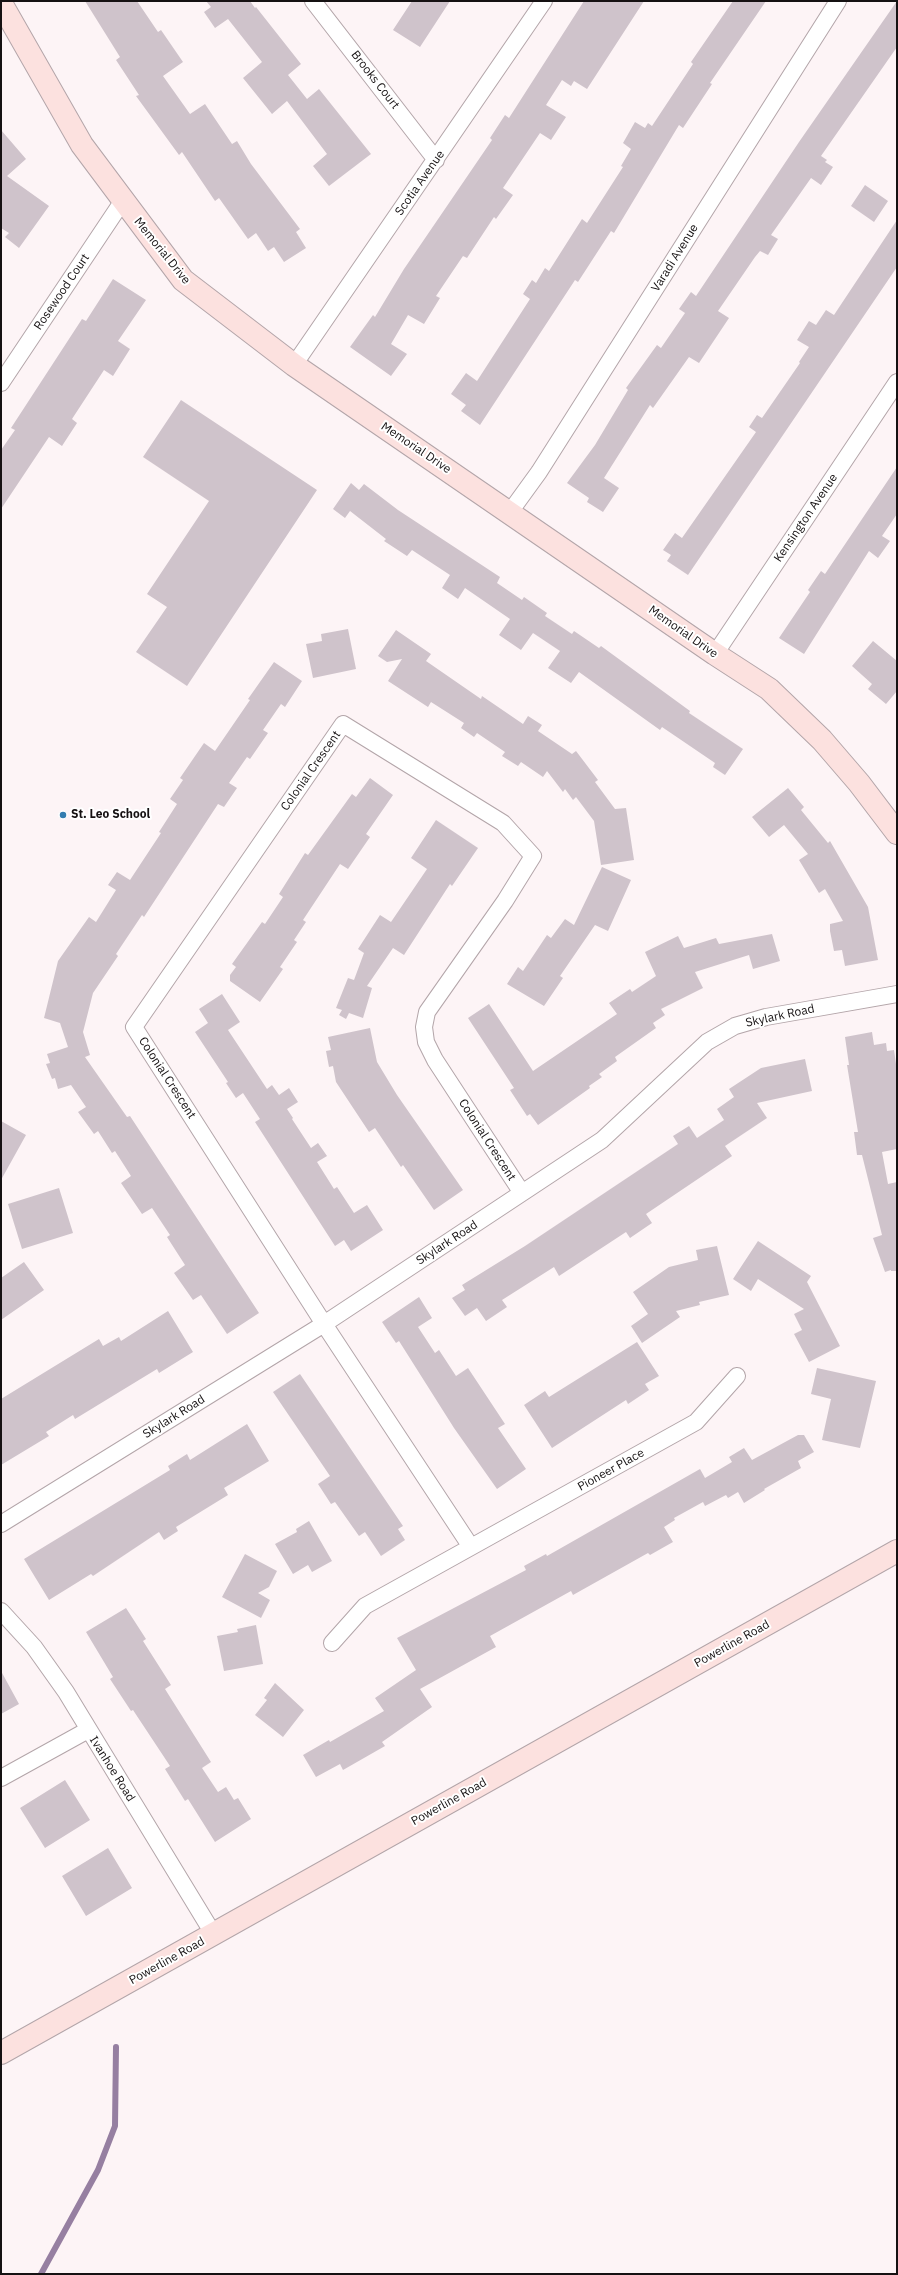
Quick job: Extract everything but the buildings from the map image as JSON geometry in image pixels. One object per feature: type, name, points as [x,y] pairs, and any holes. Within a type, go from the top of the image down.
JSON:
[{"type":"main road","name":"Memorial Drive","points":[[1,3],[82,145],[122,202],[183,280],[294,365],[715,654],[769,689],[822,740],[859,783],[897,833]]},
{"type":"main road","name":"Powerline Road","points":[[1,2052],[214,1935],[897,1551]]},
{"type":"street","name":"Brooks Court","points":[[313,1],[436,160]]},
{"type":"street","name":"Scotia Avenue","points":[[294,365],[544,1]]},
{"type":"street","name":"Varadi Avenue","points":[[510,512],[548,458],[838,1]]},
{"type":"street","name":"Rosewood Court","points":[[1,383],[122,202]]},
{"type":"street","name":"Kensington Avenue","points":[[715,654],[897,382]]},
{"type":"street","name":"Colonial Crescent","points":[[324,1324],[134,1027],[343,724],[502,823],[533,856],[505,901],[428,1012],[424,1027],[426,1042],[435,1060],[522,1194]]},
{"type":"street","name":"Skylark Road","points":[[1,1524],[324,1324],[602,1140],[706,1042],[735,1026],[766,1017],[897,994]]},
{"type":"street","points":[[324,1324],[471,1547]]},
{"type":"street","name":"Pioneer Place","points":[[332,1643],[365,1606],[696,1422],[737,1376]]},
{"type":"street","name":"Ivanhoe Road","points":[[1,1611],[43,1658],[66,1692],[214,1935]]},
{"type":"street","points":[[1,1778],[88,1730]]},
{"type":"waterway","points":[[41,2274],[98,2170],[115,2126],[116,2047]]},
{"type":"place","name":"St. Leo School","points":[[63,815]]}]
